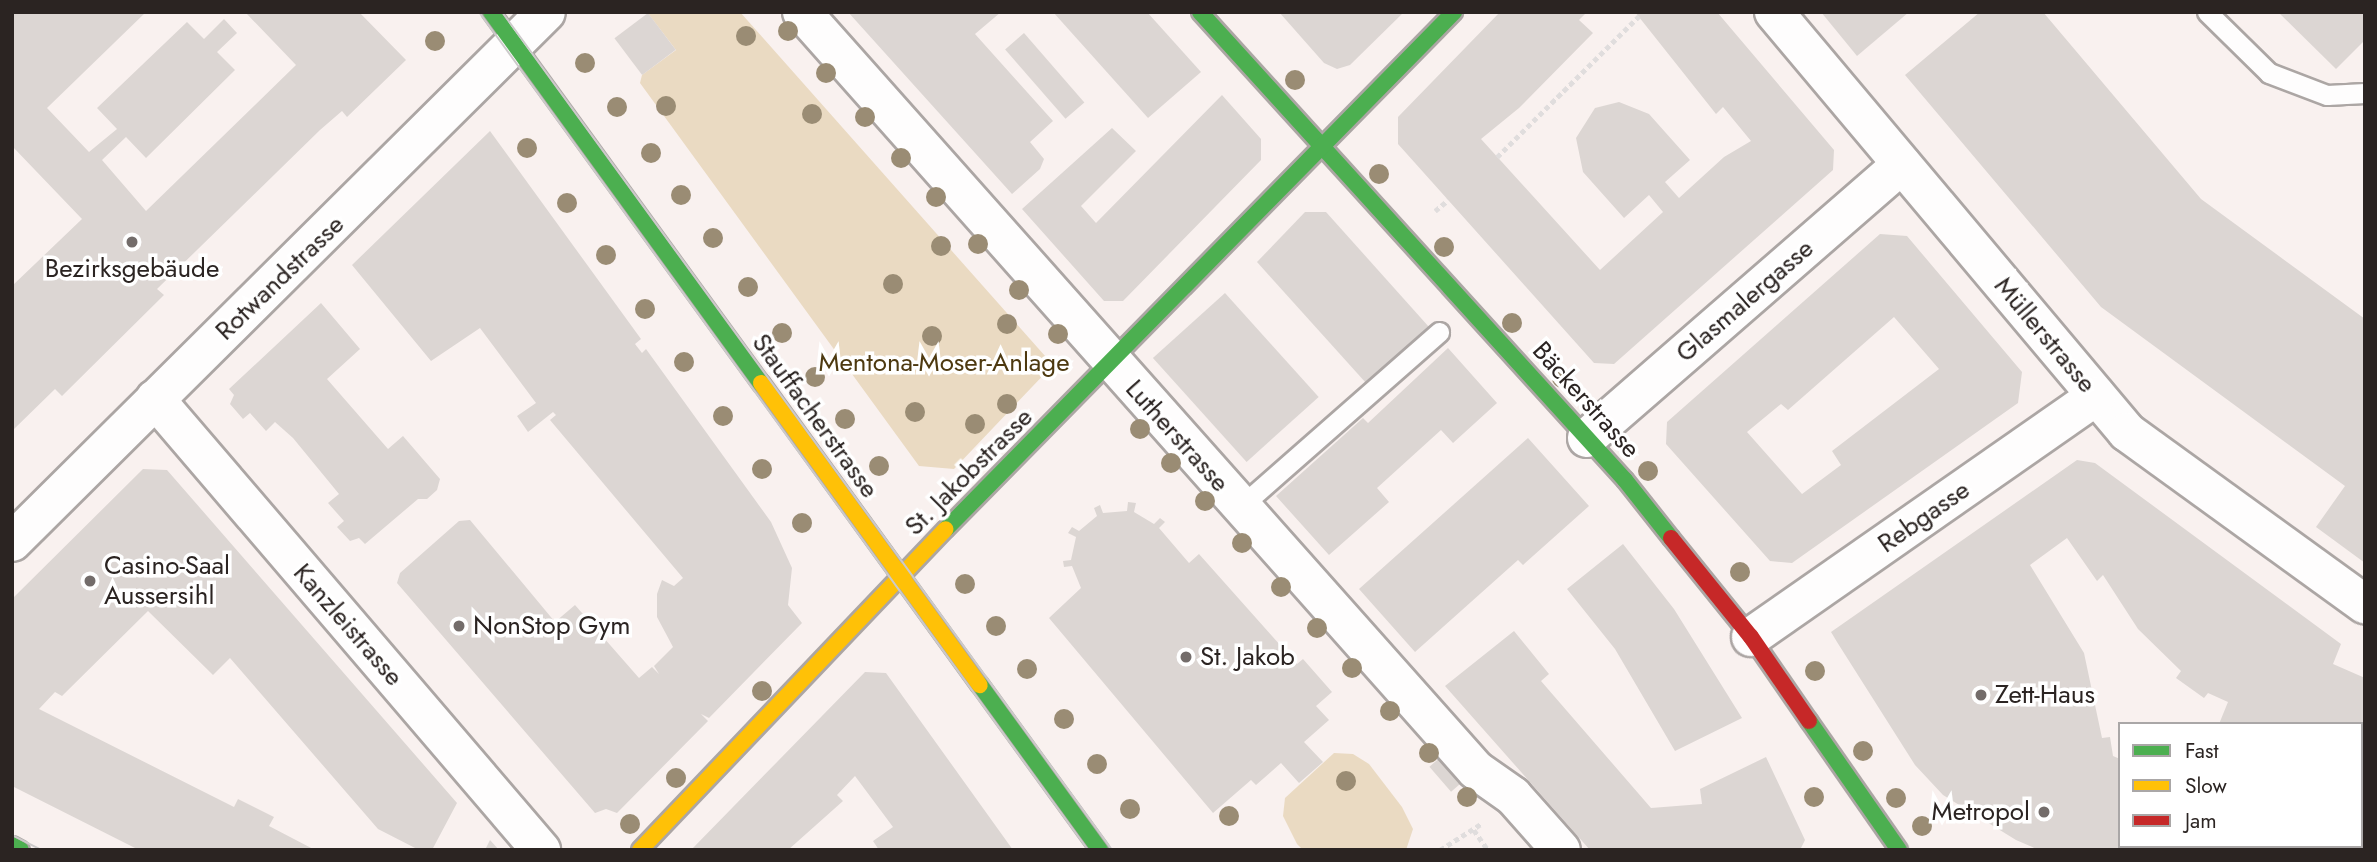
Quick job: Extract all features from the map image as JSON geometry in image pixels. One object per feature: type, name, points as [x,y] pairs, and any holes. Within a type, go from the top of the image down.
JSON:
[{"type":"street","name":"Stauffacherstrasse","points":[[491,12],[1100,850]]},
{"type":"street","name":"Rotwandstrasse","points":[[12,542],[546,12]]},
{"type":"street","name":"Lutherstrasse","points":[[802,12],[1112,364],[1476,770],[1513,796],[1562,850]]},
{"type":"street","name":"Bäckerstrasse","points":[[1200,12],[1587,438],[1751,637],[1899,850]]},
{"type":"street","name":"St. Jakobstrasse","points":[[640,850],[901,575],[1112,364],[1454,12]]},
{"type":"street","name":"Müllerstrasse","points":[[1774,12],[2127,432],[2365,604]]},
{"type":"street","name":"Glasmalergasse","points":[[1587,438],[1902,164]]},
{"type":"street","name":"Rebgasse","points":[[1751,637],[2096,396]]},
{"type":"street","name":"Kanzleistrasse","points":[[155,399],[541,850]]},
{"type":"street","points":[[12,845],[21,850]]},
{"type":"lane","points":[[2207,12],[2269,73],[2327,95],[2365,93]]},
{"type":"lane","points":[[1240,507],[1439,332]]},
{"type":"path","points":[[1497,157],[1639,16]]},
{"type":"path","points":[[1432,214],[1448,200]]},
{"type":"path","points":[[1440,850],[1474,830],[1488,850]]},
{"type":"green space","name":"Mentona-Moser-Anlage","points":[[647,12],[740,12],[1053,365],[954,469],[919,466],[640,83],[642,75],[676,50]]},
{"type":"green space","points":[[1334,753],[1353,754],[1369,764],[1402,807],[1413,829],[1406,850],[1303,850],[1297,844],[1283,816],[1285,798]]},
{"type":"building","name":"Bezirksgebäude","points":[[12,12],[146,12],[47,108],[89,152],[117,129],[97,108],[187,22],[204,39],[224,19],[237,33],[217,52],[235,70],[146,158],[126,137],[102,160],[146,211],[296,65],[245,12],[359,12],[406,60],[347,117],[342,111],[320,130],[157,289],[164,295],[62,396],[55,389],[12,431],[12,286],[82,219],[12,146]]},
{"type":"building","points":[[848,12],[1001,12],[975,34],[1053,121],[1030,142],[1044,159],[1040,169],[1012,194]]},
{"type":"building","points":[[1053,12],[1147,12],[1201,72],[1148,118]]},
{"type":"building","points":[[1279,12],[1404,12],[1350,65],[1337,69],[1324,63]]},
{"type":"building","points":[[1500,12],[1587,12],[1579,20],[1593,33],[1519,108],[1481,139],[1600,270],[1663,212],[1649,195],[1624,218],[1583,172],[1576,138],[1595,108],[1619,102],[1649,114],[1690,160],[1665,182],[1679,198],[1724,157],[1751,141],[1723,107],[1716,114],[1635,12],[1717,12],[1834,150],[1833,170],[1614,364],[1594,363],[1398,144],[1398,117]]},
{"type":"building","points":[[1821,12],[1909,12],[1857,56]]},
{"type":"building","points":[[1980,12],[2043,12],[2201,199],[2365,319],[2365,563],[2316,527],[2345,486],[2101,307],[1905,75]]},
{"type":"building","points":[[2278,12],[2365,12],[2365,40],[2336,69]]},
{"type":"building","points":[[648,13],[676,50],[642,75],[614,38]]},
{"type":"building","points":[[1024,33],[1084,102],[1065,119],[1005,49]]},
{"type":"building","points":[[1222,95],[1261,139],[1261,160],[1123,301],[1104,301],[1022,209],[1112,128],[1136,151],[1081,206],[1096,223]]},
{"type":"building","points":[[490,131],[641,339],[635,344],[642,353],[646,349],[771,522],[792,568],[788,605],[802,623],[709,718],[701,714],[708,721],[617,813],[606,809],[595,813],[397,583],[400,573],[459,521],[470,520],[555,622],[575,605],[639,678],[652,667],[659,674],[654,666],[673,647],[657,617],[657,594],[662,580],[674,586],[683,578],[550,420],[556,415],[553,412],[528,432],[517,416],[536,403],[480,328],[431,361],[352,265]]},
{"type":"building","points":[[1305,212],[1326,212],[1429,327],[1366,383],[1257,262]]},
{"type":"building","points":[[1880,234],[1907,236],[2022,372],[2018,403],[1792,563],[1770,561],[1666,444],[1667,422]],"holes":[[[1894,317],[1939,369],[1832,451],[1841,465],[1802,494],[1747,432],[1781,404],[1788,410]]]},
{"type":"building","points":[[1225,293],[1319,397],[1247,462],[1153,358]]},
{"type":"building","points":[[321,303],[360,349],[327,379],[388,449],[403,436],[440,479],[437,490],[427,499],[418,499],[365,544],[359,538],[350,541],[337,527],[344,521],[328,503],[339,494],[293,438],[275,422],[266,431],[250,413],[243,419],[230,404],[234,395],[229,389]]},
{"type":"building","points":[[1448,348],[1497,403],[1453,443],[1441,430],[1377,488],[1389,502],[1329,555],[1276,496],[1363,418],[1368,423]]},
{"type":"building","points":[[1528,438],[1589,506],[1523,565],[1518,560],[1415,652],[1359,589]]},
{"type":"building","points":[[2077,460],[2095,463],[2341,644],[2333,664],[2365,678],[2365,773],[2363,722],[2220,722],[2228,702],[2208,693],[2204,698],[2176,678],[2181,671],[2138,629],[2103,575],[2097,581],[2067,538],[2030,565],[2084,653],[2102,738],[2110,737],[2113,756],[2118,758],[2118,848],[2304,848],[2039,850],[2016,840],[1943,795],[1915,765],[1831,632]]},
{"type":"building","points":[[143,469],[167,470],[457,803],[432,850],[419,850],[378,829],[230,658],[213,675],[148,611],[62,696],[55,692],[39,709],[234,807],[238,799],[274,817],[269,826],[315,850],[139,850],[12,786],[12,599]]},
{"type":"building","name":"St. Jakob","points":[[1128,502],[1136,503],[1134,512],[1154,524],[1160,518],[1165,522],[1159,528],[1189,563],[1199,554],[1297,664],[1303,659],[1332,692],[1316,706],[1329,720],[1304,742],[1323,762],[1299,783],[1281,763],[1256,785],[1251,780],[1213,813],[1049,618],[1081,588],[1072,566],[1064,567],[1063,561],[1071,560],[1076,537],[1068,533],[1072,527],[1079,531],[1097,516],[1094,508],[1100,505],[1103,513],[1127,511]]},
{"type":"building","points":[[1623,544],[1674,609],[1742,718],[1675,751],[1615,649],[1567,589]]},
{"type":"building","points":[[1514,631],[1549,674],[1541,681],[1651,808],[1702,804],[1700,789],[1766,757],[1805,840],[1800,850],[1590,850],[1445,686]]},
{"type":"building","points":[[865,672],[886,673],[1013,850],[879,850],[873,841],[893,827],[855,776],[837,795],[843,801],[788,850],[691,850]]},
{"type":"building","points":[[1443,755],[1465,780],[1451,792],[1429,767]]},
{"type":"building","points":[[490,840],[499,850],[485,850]]},
{"type":"tram line","points":[[479,12],[1088,850]]},
{"type":"tram line","points":[[502,12],[1112,850]]},
{"type":"tram line","points":[[12,835],[41,850]]},
{"type":"traffic: fast","points":[[491,12],[761,383]]},
{"type":"traffic: fast","points":[[1200,12],[1625,480],[1671,538]]},
{"type":"traffic: fast","points":[[946,529],[1454,12]]},
{"type":"traffic: fast","points":[[980,685],[1100,850]]},
{"type":"traffic: fast","points":[[1809,721],[1899,850]]},
{"type":"traffic: fast","points":[[12,845],[21,850]]},
{"type":"traffic: slow","points":[[761,383],[980,685]]},
{"type":"traffic: slow","points":[[640,850],[946,529]]},
{"type":"traffic: jam","points":[[1671,538],[1751,637],[1809,721]]},
{"type":"place","name":"Bezirksgebäude","points":[[132,242]]},
{"type":"place","name":"Casino-Saal Aussersihl","points":[[90,581]]},
{"type":"place","name":"NonStop Gym","points":[[459,626]]},
{"type":"place","name":"St. Jakob","points":[[1186,657]]},
{"type":"place","name":"Zett-Haus","points":[[1981,695]]},
{"type":"place","name":"Metropol","points":[[2044,812]]}]
